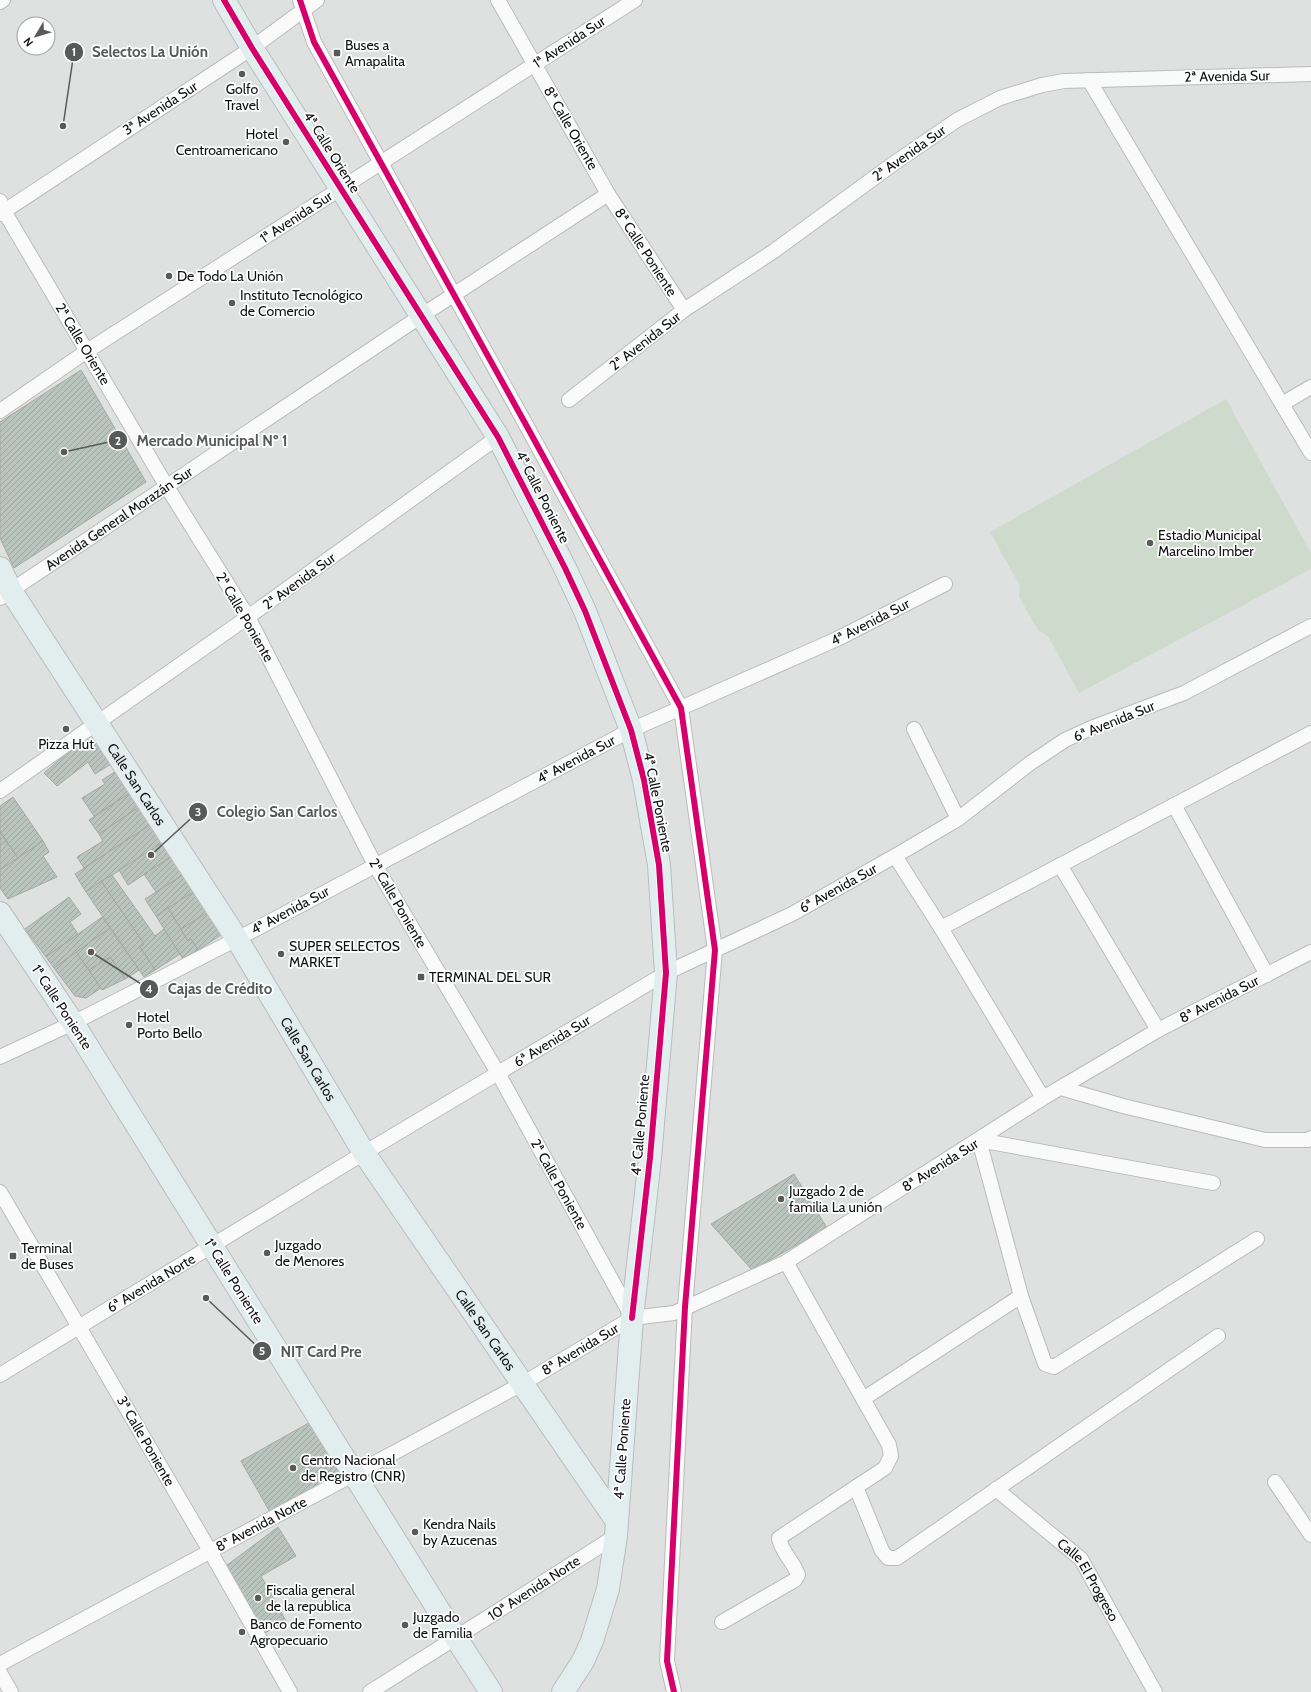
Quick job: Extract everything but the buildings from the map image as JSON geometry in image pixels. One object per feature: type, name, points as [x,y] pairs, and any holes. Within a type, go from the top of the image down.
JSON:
[{"type":"main road","name":"4ª Calle Oriente","points":[[224,0],[252,48],[421,316]]},
{"type":"main road","name":"4ª Calle Poniente","points":[[421,316],[498,437],[566,568],[585,611],[631,730],[644,780],[659,865],[666,973],[650,1158],[632,1318],[616,1528],[608,1589],[594,1634],[583,1660],[563,1692]]},
{"type":"main road","name":"Calle San Carlos","points":[[0,568],[6,595],[98,723],[236,939],[364,1153],[522,1384],[616,1528]]},
{"type":"main road","name":"1ª Calle Poniente","points":[[0,913],[73,1023],[354,1475],[491,1692]]},
{"type":"street","name":"3ª Avenida Sur","points":[[1,209],[252,48],[301,5],[317,0]]},
{"type":"street","name":"8ª Calle Oriente","points":[[498,0],[608,194]]},
{"type":"street","name":"1ª Avenida Sur","points":[[0,411],[87,351],[635,0]]},
{"type":"street","points":[[301,5],[314,42],[681,708],[715,950],[685,1307],[667,1661],[674,1692]]},
{"type":"street","name":"2ª Avenida Sur","points":[[569,400],[684,310],[774,251],[893,164],[957,120],[1000,98],[1042,85],[1064,81],[1311,74]]},
{"type":"street","points":[[1089,80],[1311,453]]},
{"type":"street","name":"Avenida General Morazán Sur","points":[[6,595],[454,294],[608,194]]},
{"type":"street","name":"8ª Calle Poniente","points":[[608,194],[684,310]]},
{"type":"street","name":"2ª Calle Oriente","points":[[1,209],[167,487]]},
{"type":"street","points":[[1282,404],[1311,387]]},
{"type":"street","name":"2ª Avenida Sur","points":[[0,792],[248,617],[498,437]]},
{"type":"street","name":"2ª Calle Poniente","points":[[167,487],[248,617],[375,864],[498,1073],[632,1318]]},
{"type":"street","name":"4ª Avenida Sur","points":[[0,1057],[73,1023],[236,939],[375,864],[631,730],[838,639],[945,584]]},
{"type":"street","name":"6ª Avenida Sur","points":[[364,1153],[666,973],[792,914],[958,819],[1029,764],[1065,740],[1091,728],[1184,693],[1311,626]]},
{"type":"street","points":[[914,730],[958,819]]},
{"type":"street","points":[[941,928],[1311,733]]},
{"type":"street","points":[[1174,805],[1267,975]]},
{"type":"street","points":[[895,856],[941,928],[1043,1098]]},
{"type":"street","points":[[1060,865],[1158,1030]]},
{"type":"street","name":"8ª Avenida Sur","points":[[522,1384],[632,1318],[674,1313],[786,1262],[1043,1098],[1158,1030],[1311,952]]},
{"type":"street","points":[[1062,1088],[1123,1106],[1265,1140],[1308,1140],[1311,1138]]},
{"type":"street","points":[[1213,1183],[979,1140],[1021,1296],[1045,1364],[1054,1367],[1257,1239]]},
{"type":"street","name":"6ª Avenida Norte","points":[[0,1376],[364,1153]]},
{"type":"street","name":"3ª Calle Poniente","points":[[0,1192],[210,1551],[290,1692]]},
{"type":"street","points":[[722,1622],[795,1580],[798,1575],[796,1569],[780,1545],[779,1538],[886,1468],[891,1456],[889,1445],[786,1262]]},
{"type":"street","points":[[863,1399],[1021,1296]]},
{"type":"street","points":[[856,1487],[882,1551],[888,1558],[896,1558],[1218,1336]]},
{"type":"street","name":"8ª Avenida Norte","points":[[0,1664],[522,1384]]},
{"type":"street","points":[[1275,1482],[1311,1535]]},
{"type":"street","name":"Calle El Progreso","points":[[996,1489],[1081,1559],[1155,1692]]},
{"type":"street","name":"10ª Avenida Norte","points":[[370,1692],[456,1638],[616,1528]]},
{"type":"street","points":[[0,1673],[11,1692]]},
{"type":"green space","name":"Estadio Municipal Marcelino Imber","points":[[1226,399],[1311,553],[1311,569],[1079,693],[1048,636],[1038,630],[1019,597],[1020,586],[990,532]]},
{"type":"cycle path","points":[[224,0],[252,48],[498,437],[565,568],[585,611],[631,730],[644,780],[659,865],[666,973],[650,1158],[632,1318]]},
{"type":"cycle path","points":[[300,0],[314,42],[681,708],[715,950],[685,1307],[667,1661],[674,1692]]},
{"type":"place","name":"Buses a Amapalita","points":[[337,53]]},
{"type":"place","name":"Golfo Travel","points":[[242,74]]},
{"type":"place","name":"Selectos La Unión","points":[[63,126]]},
{"type":"place","name":"Hotel Centroamericano","points":[[286,142]]},
{"type":"place","name":"De Todo La Unión","points":[[169,276]]},
{"type":"place","name":"Instituto Tecnológico de Comercio","points":[[232,303]]},
{"type":"place","name":"Mercado Municipal Nº 1","points":[[64,452]]},
{"type":"place","name":"Estadio Municipal Marcelino Imber","points":[[1150,543]]},
{"type":"place","name":"Pizza Hut","points":[[66,729]]},
{"type":"place","name":"Colegio San Carlos","points":[[151,855]]},
{"type":"place","name":"Cajas de Crédito","points":[[91,952]]},
{"type":"place","name":"SUPER SELECTOS MARKET","points":[[281,954]]},
{"type":"place","name":"TERMINAL DEL SUR","points":[[421,977]]},
{"type":"place","name":"Hotel Porto Bello","points":[[129,1025]]},
{"type":"place","name":"Juzgado 2 de familia La unión","points":[[781,1199]]},
{"type":"place","name":"Juzgado de Menores","points":[[267,1253]]},
{"type":"place","name":"Terminal de Buses","points":[[13,1256]]},
{"type":"place","name":"NIT Card Pre","points":[[206,1298]]},
{"type":"place","name":"Centro Nacional de Registro (CNR)","points":[[293,1468]]},
{"type":"place","name":"Kendra Nails by Azucenas","points":[[415,1532]]},
{"type":"place","name":"Fiscalia general de la republica","points":[[258,1598]]},
{"type":"place","name":"Juzgado de Familia","points":[[405,1625]]},
{"type":"place","name":"Banco de Fomento Agropecuario","points":[[242,1632]]}]
